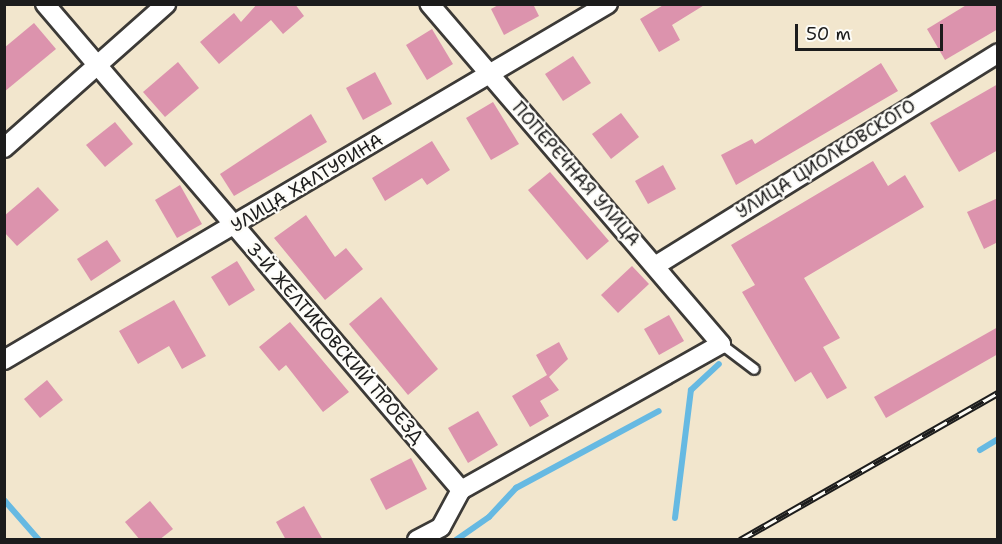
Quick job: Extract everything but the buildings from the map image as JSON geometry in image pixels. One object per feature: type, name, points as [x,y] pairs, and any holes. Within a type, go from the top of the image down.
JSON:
[{"type":"street","name":"3-Й ЖЕЛТИКОВСКИЙ ПРОЕЗД","points":[[45,4],[461,490]]},
{"type":"street","points":[[4,148],[166,4]]},
{"type":"street","name":"ПОПЕРЕЧНАЯ УЛИЦА","points":[[430,4],[721,344]]},
{"type":"street","name":"УЛИЦА ХАЛТУРИНА","points":[[4,360],[235,226],[608,4]]},
{"type":"street","name":"УЛИЦА ЦИОЛКОВСКОГО","points":[[655,266],[998,53]]},
{"type":"street","points":[[417,540],[441,526],[461,490],[721,344]]},
{"type":"lane","points":[[721,344],[754,369]]},
{"type":"waterway","points":[[675,518],[691,390],[719,364]]},
{"type":"waterway","points":[[456,540],[489,517],[516,488],[659,411]]},
{"type":"waterway","points":[[980,450],[998,439]]},
{"type":"waterway","points":[[4,500],[39,540]]},
{"type":"railway","points":[[740,540],[998,393]]}]
